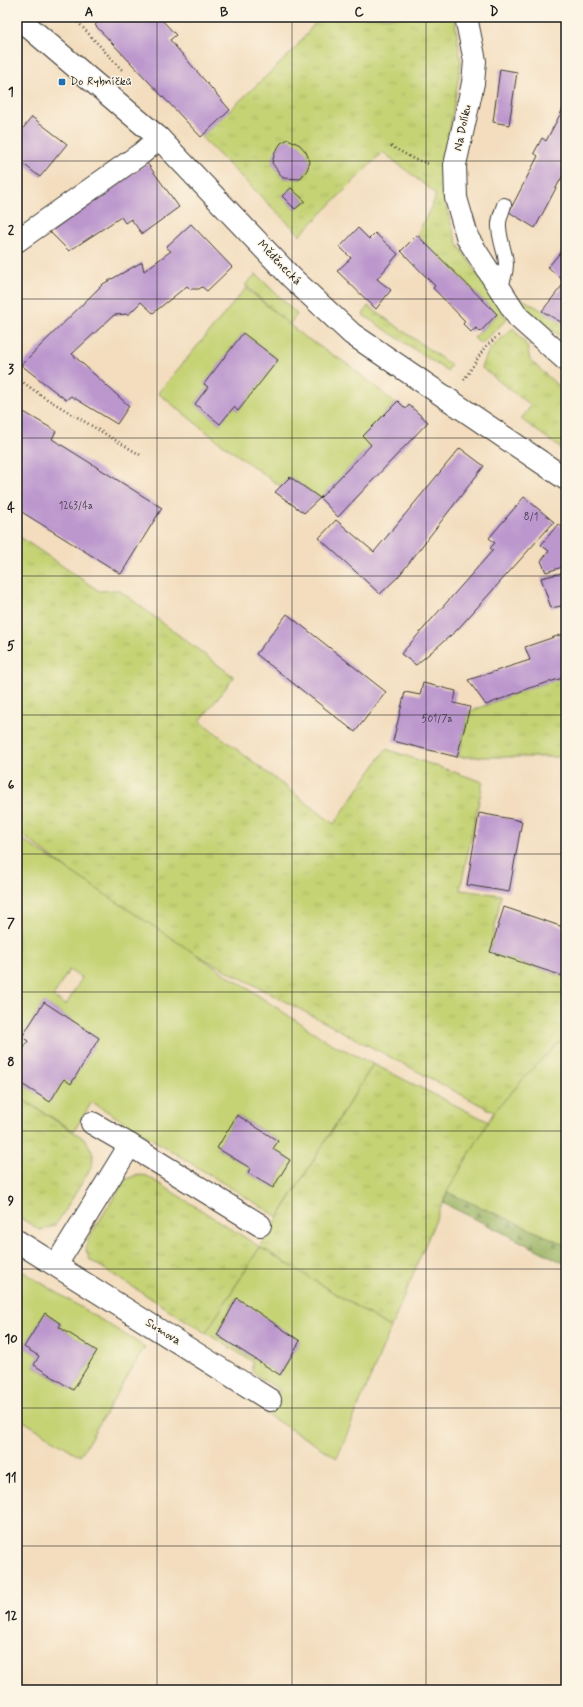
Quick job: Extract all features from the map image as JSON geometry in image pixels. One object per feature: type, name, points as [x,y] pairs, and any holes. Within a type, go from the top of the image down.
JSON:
[{"type":"street","name":"Měděnecká","points":[[17,17],[158,138],[292,278],[352,334],[566,479]]},
{"type":"street","name":"Na Dolíku","points":[[466,17],[475,61],[473,83],[455,165],[456,198],[468,239],[518,317],[566,360]]},
{"type":"street","points":[[17,241],[142,152],[158,138]]},
{"type":"street","points":[[92,1123],[260,1225]]},
{"type":"street","points":[[56,1265],[130,1145]]},
{"type":"street","name":"Sumova","points":[[17,1241],[270,1400]]},
{"type":"lane","points":[[500,288],[506,274],[506,259],[499,226],[504,205]]},
{"type":"path","points":[[391,146],[412,158],[430,165],[455,165]]},
{"type":"path","points":[[17,378],[42,396],[142,456]]},
{"type":"green space","points":[[320,17],[452,17],[455,21],[461,63],[444,164],[444,200],[457,243],[507,319],[481,344],[474,338],[497,314],[417,235],[435,199],[435,193],[383,152],[300,235],[201,137],[292,52]],"holes":[[[288,140],[302,148],[310,162],[301,179],[283,178],[272,163],[275,152],[279,146]],[[291,189],[305,201],[295,209],[282,196]]]},
{"type":"green space","points":[[256,274],[297,314],[289,325],[245,285]]},
{"type":"green space","points":[[246,288],[303,336],[349,365],[395,403],[363,436],[371,445],[320,498],[290,477],[280,486],[218,441],[158,393]],"holes":[[[243,333],[278,360],[238,411],[234,407],[220,424],[195,404],[208,387],[204,384]]]},
{"type":"green space","points":[[520,298],[566,324],[566,341],[519,302]]},
{"type":"green space","points":[[368,306],[451,365],[447,371],[363,315]]},
{"type":"green space","points":[[513,328],[527,346],[530,360],[566,393],[566,452],[521,419],[531,406],[481,367],[490,349]]},
{"type":"green space","points":[[17,535],[99,591],[119,590],[234,677],[200,721],[334,824],[386,749],[483,782],[460,890],[501,895],[490,952],[566,978],[566,1036],[535,1066],[494,1112],[186,949],[96,891],[17,831]]},
{"type":"green space","points":[[566,677],[566,757],[458,757],[469,712],[529,688]]},
{"type":"green space","points":[[17,836],[327,1041],[373,1064],[278,1217],[92,1102],[74,1131],[17,1096],[17,1081],[50,1101],[64,1079],[71,1083],[99,1038],[44,1002],[22,1037],[28,1041],[17,1060]],"holes":[[[69,970],[82,978],[66,1005],[53,997]],[[237,1115],[278,1140],[273,1149],[290,1160],[273,1188],[248,1173],[250,1168],[217,1148]]]},
{"type":"green space","points":[[566,1036],[566,1245],[447,1192],[494,1112],[535,1066]]},
{"type":"green space","points":[[373,1064],[489,1122],[447,1192],[391,1328],[260,1247]]},
{"type":"green space","points":[[17,1096],[86,1140],[93,1154],[92,1166],[59,1220],[54,1226],[40,1230],[17,1216]]},
{"type":"green space","points":[[138,1175],[147,1176],[260,1247],[206,1333],[90,1260],[86,1250],[88,1239],[125,1180]]},
{"type":"green space","points":[[447,1192],[566,1245],[566,1264],[443,1203]]},
{"type":"green space","points":[[260,1247],[391,1328],[337,1458],[266,1414],[280,1390],[259,1377],[252,1370],[252,1361],[206,1333]],"holes":[[[236,1298],[300,1341],[280,1375],[217,1335]]]},
{"type":"green space","points":[[17,1268],[145,1347],[80,1456],[17,1417]],"holes":[[[45,1313],[61,1324],[59,1327],[97,1351],[73,1390],[34,1366],[39,1356],[24,1347]]]},
{"type":"building","points":[[104,17],[159,17],[176,35],[170,40],[230,110],[201,137],[95,25]]},
{"type":"building","points":[[500,69],[517,72],[509,125],[493,122]]},
{"type":"building","points":[[564,107],[566,109],[566,169],[535,228],[509,212],[538,156],[534,153],[542,138],[546,141]]},
{"type":"building","points":[[32,117],[67,144],[40,177],[17,159],[17,136]]},
{"type":"building","points":[[288,139],[300,145],[306,152],[310,162],[307,170],[300,179],[283,178],[272,163],[275,152],[281,143]]},
{"type":"building","points":[[147,163],[179,207],[142,234],[131,219],[125,223],[121,217],[69,251],[50,232]]},
{"type":"building","points":[[291,188],[305,201],[295,209],[282,196]]},
{"type":"building","points":[[191,224],[232,267],[207,291],[202,287],[199,289],[190,289],[187,286],[153,313],[141,302],[129,314],[114,315],[72,354],[129,406],[117,424],[71,396],[66,400],[21,365],[103,284],[142,262],[144,271],[171,251],[166,247]]},
{"type":"building","points":[[358,228],[369,239],[375,233],[398,254],[377,279],[391,290],[376,309],[337,271],[351,258],[340,247]]},
{"type":"building","points":[[417,235],[497,314],[480,332],[476,328],[471,332],[463,324],[465,321],[433,288],[435,286],[401,251]]},
{"type":"building","points":[[565,247],[566,325],[542,311],[565,282],[548,267]]},
{"type":"building","points":[[243,333],[278,360],[238,411],[234,407],[220,424],[195,404],[208,387],[204,384]]},
{"type":"building","points":[[398,401],[406,409],[409,405],[428,422],[338,517],[320,498],[371,445],[363,436]]},
{"type":"building","points":[[17,408],[56,431],[52,439],[162,508],[121,574],[17,509]]},
{"type":"building","points":[[460,448],[484,466],[398,577],[380,594],[319,538],[336,520],[374,552]]},
{"type":"building","points":[[290,477],[320,498],[304,513],[275,492]]},
{"type":"building","points":[[524,497],[554,522],[457,630],[416,665],[401,654],[493,550],[490,548],[495,543],[489,538]]},
{"type":"building","points":[[558,524],[566,530],[566,566],[546,572],[541,561],[549,551],[541,545]]},
{"type":"building","points":[[566,572],[566,605],[551,608],[541,578]]},
{"type":"building","points":[[287,614],[386,692],[355,732],[256,654]]},
{"type":"building","points":[[566,633],[566,677],[529,688],[486,705],[468,680],[530,660],[525,647]]},
{"type":"building","points":[[423,683],[456,691],[454,703],[470,707],[457,757],[393,741],[405,692],[420,695]]},
{"type":"building","points":[[479,813],[522,821],[509,892],[467,885]]},
{"type":"building","points":[[504,907],[566,928],[566,977],[490,952]]},
{"type":"building","points":[[44,1002],[99,1038],[71,1084],[64,1079],[50,1102],[17,1081],[17,1060],[28,1041],[22,1037]]},
{"type":"building","points":[[237,1115],[278,1141],[273,1149],[290,1160],[273,1188],[248,1173],[250,1168],[217,1148]]},
{"type":"building","points":[[237,1298],[300,1341],[280,1375],[217,1335]]},
{"type":"building","points":[[45,1313],[61,1324],[59,1327],[97,1351],[73,1390],[34,1365],[39,1356],[24,1347]]},
{"type":"place","name":"Do Rybníčků","points":[[62,82]]}]
